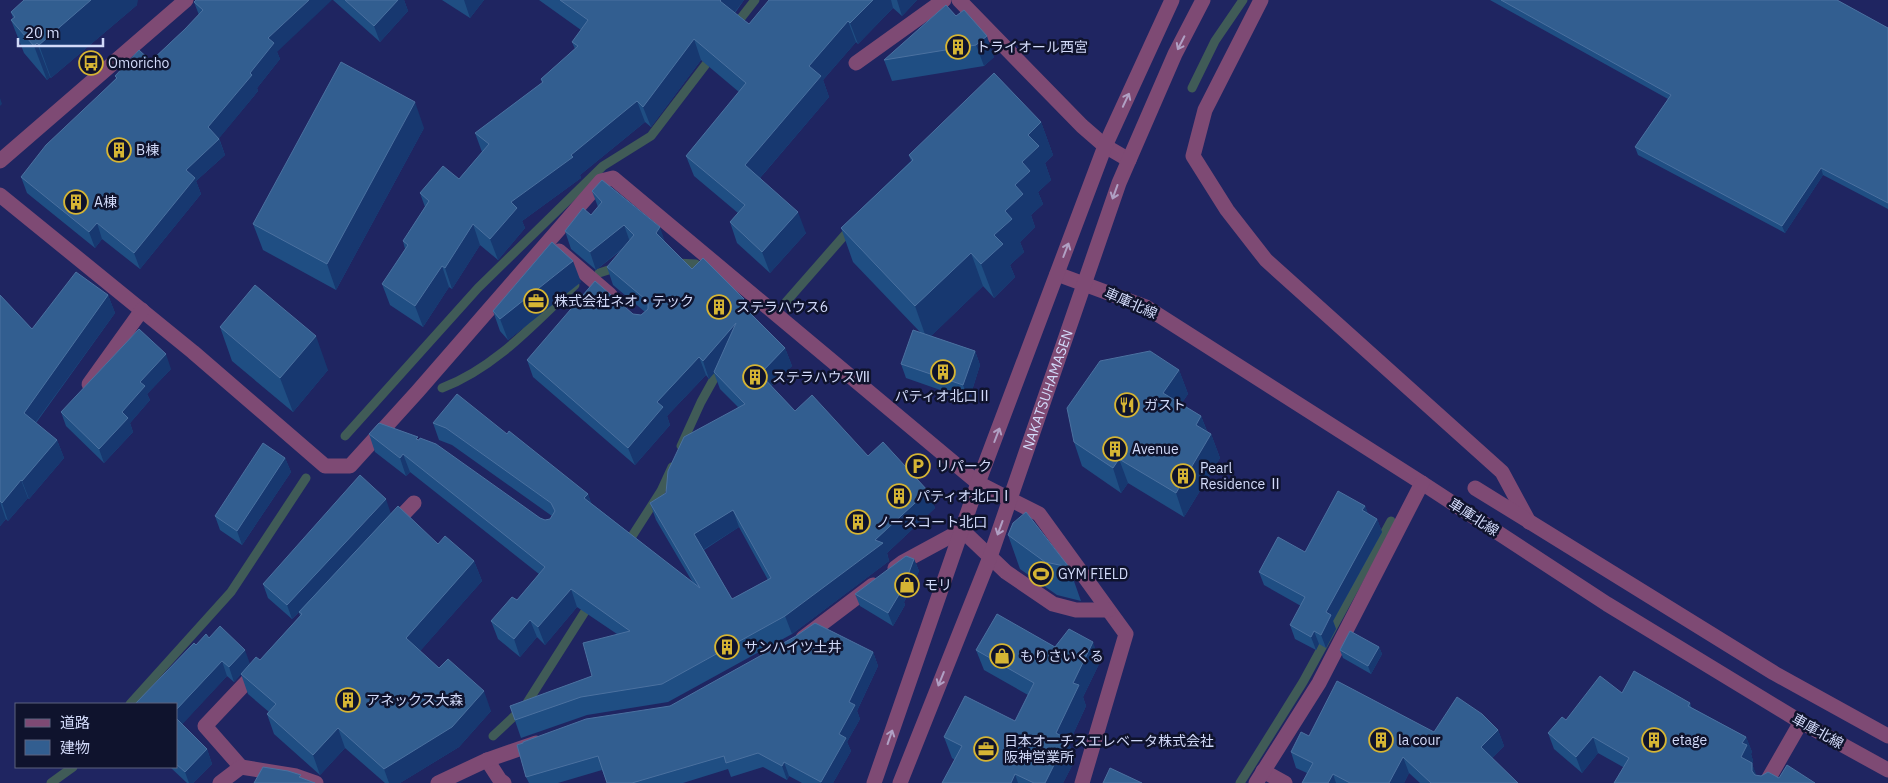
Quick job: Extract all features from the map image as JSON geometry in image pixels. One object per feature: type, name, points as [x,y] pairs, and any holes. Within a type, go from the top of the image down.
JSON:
[{"type":"street","points":[[0,161],[186,0]]},
{"type":"street","points":[[856,63],[944,0]]},
{"type":"street","points":[[959,0],[1082,126],[1105,146],[1129,160]]},
{"type":"street","name":"NAKATSUHAMASEN","points":[[874,783],[978,483],[1056,274],[1105,146],[1172,0]]},
{"type":"street","name":"NAKATSUHAMASEN","points":[[900,783],[990,557],[1102,227],[1175,54],[1203,0]]},
{"type":"street","points":[[1261,0],[1205,110],[1194,156],[1227,210],[1266,260],[1502,472],[1529,522]]},
{"type":"street","points":[[0,195],[193,352],[325,466],[350,466],[601,181],[613,178],[978,483],[1039,514],[1126,634],[1082,783]]},
{"type":"street","points":[[549,242],[622,305]]},
{"type":"street","name":"車庫北線","points":[[1056,274],[1146,307],[1422,483],[1607,604],[1801,722],[1888,770]]},
{"type":"street","points":[[89,384],[142,310]]},
{"type":"street","points":[[382,430],[401,436]]},
{"type":"street","points":[[1285,783],[1260,777],[1318,684],[1422,483]]},
{"type":"street","points":[[1475,488],[1774,673],[1888,736]]},
{"type":"street","points":[[380,539],[414,502]]},
{"type":"street","points":[[791,646],[903,562],[962,530],[1006,572],[1053,604],[1076,610],[1108,610]]},
{"type":"street","points":[[266,661],[205,726],[241,767],[296,776],[316,783]]},
{"type":"street","points":[[1766,783],[1801,722]]},
{"type":"street","points":[[438,783],[487,760],[554,737]]},
{"type":"street","points":[[487,760],[504,783]]},
{"type":"street","points":[[220,783],[241,767]]},
{"type":"building","points":[[24,0],[91,0],[39,45],[37,43],[34,46],[11,20],[15,17],[11,12]]},
{"type":"building","points":[[196,0],[309,0],[268,38],[274,43],[250,73],[252,75],[208,127],[219,139],[186,170],[195,178],[134,253],[97,223],[89,232],[21,177],[46,145],[117,78],[115,76],[139,50],[151,61],[185,29],[203,10],[194,2]]},
{"type":"building","points":[[345,0],[398,0],[374,26]]},
{"type":"building","points":[[560,0],[721,0],[749,24],[769,0],[873,0],[850,23],[848,21],[809,66],[821,76],[745,165],[798,212],[762,252],[730,222],[745,205],[686,156],[746,83],[694,39],[643,107],[637,101],[571,155],[573,157],[511,202],[517,208],[490,239],[473,224],[445,268],[442,266],[415,306],[382,284],[408,245],[403,241],[429,201],[420,193],[443,166],[459,179],[489,144],[475,133],[543,82],[541,79],[578,46],[572,42],[588,20]]},
{"type":"building","points":[[1501,0],[1837,0],[1888,28],[1888,203],[1821,168],[1782,226],[1635,147],[1671,95]]},
{"type":"building","points":[[946,5],[956,16],[964,10],[987,36],[976,45],[884,60]]},
{"type":"building","points":[[341,62],[415,102],[327,264],[253,224]]},
{"type":"building","points":[[994,73],[1041,122],[1028,135],[1039,146],[1022,162],[1030,171],[1015,185],[1023,194],[1005,211],[1012,219],[994,235],[1003,244],[981,264],[971,253],[915,306],[841,228],[913,160],[909,155]]},
{"type":"building","points":[[602,180],[660,227],[656,233],[692,269],[703,258],[744,299],[740,303],[785,348],[760,374],[795,411],[812,395],[868,456],[883,442],[928,491],[875,540],[883,543],[785,616],[662,684],[581,697],[515,720],[510,706],[592,676],[583,643],[630,631],[571,589],[538,627],[530,620],[514,639],[491,621],[512,597],[517,600],[545,567],[403,454],[400,458],[369,434],[379,423],[418,437],[416,439],[419,440],[420,438],[436,444],[540,518],[550,519],[555,511],[551,503],[446,428],[433,423],[457,394],[507,434],[509,431],[588,494],[584,498],[700,588],[650,503],[666,493],[668,471],[684,437],[745,404],[714,372],[736,323],[703,361],[699,357],[657,402],[663,407],[628,448],[527,360],[595,281],[633,314],[641,315],[648,309],[645,299],[607,267],[634,235],[624,225],[590,252],[565,231],[583,208],[591,215],[602,202],[592,191]],"holes":[[[733,510],[771,578],[732,599],[694,534]]]},
{"type":"building","points":[[552,242],[573,261],[500,319],[493,311]]},
{"type":"building","points":[[76,272],[108,295],[24,413],[57,440],[2,503],[0,501],[0,295],[32,329]]},
{"type":"building","points":[[255,285],[316,336],[280,378],[220,327]]},
{"type":"building","points":[[139,329],[166,354],[140,382],[145,386],[122,412],[128,418],[99,449],[61,412]]},
{"type":"building","points":[[913,330],[975,351],[963,385],[901,364]]},
{"type":"building","points":[[1150,351],[1179,370],[1163,393],[1201,416],[1196,425],[1211,434],[1176,493],[1119,459],[1113,468],[1074,442],[1067,408],[1100,361]]},
{"type":"building","points":[[263,443],[285,458],[237,531],[215,516]]},
{"type":"building","points":[[360,475],[386,499],[287,605],[263,584]]},
{"type":"building","points":[[1338,491],[1365,506],[1362,510],[1377,519],[1326,612],[1331,615],[1321,635],[1314,631],[1311,637],[1290,625],[1305,597],[1259,572],[1278,537],[1305,552]]},
{"type":"building","points":[[398,506],[438,544],[445,536],[474,561],[406,638],[439,668],[448,659],[484,691],[452,727],[384,769],[338,728],[313,755],[267,714],[276,704],[241,674],[256,657],[260,660],[302,614],[299,612]]},
{"type":"building","points":[[1026,512],[1069,567],[1045,562],[1008,535],[1013,523]]},
{"type":"building","points":[[906,556],[914,559],[908,575],[898,591],[900,593],[888,613],[855,594]]},
{"type":"building","points":[[997,614],[1055,647],[1069,629],[1093,642],[1073,683],[1079,685],[1056,733],[1067,739],[1045,783],[1034,783],[1015,774],[1011,783],[942,783],[962,746],[944,737],[965,696],[1015,721],[1034,683],[976,650]]},
{"type":"building","points":[[815,623],[873,652],[849,702],[855,705],[839,734],[846,738],[821,782],[784,762],[782,766],[758,753],[726,763],[724,756],[632,783],[607,783],[598,756],[526,777],[517,745],[586,719],[670,706],[796,636]]},
{"type":"building","points":[[220,626],[245,650],[229,667],[222,661],[178,708],[178,703],[136,703],[194,643],[196,645],[206,634],[209,638]]},
{"type":"building","points":[[1350,631],[1379,647],[1368,666],[1340,650]]},
{"type":"building","points":[[1634,671],[1690,703],[1688,706],[1746,737],[1742,743],[1747,745],[1741,757],[1752,763],[1752,771],[1755,775],[1761,776],[1768,772],[1779,778],[1787,765],[1815,783],[1614,783],[1629,758],[1593,737],[1576,757],[1548,733],[1562,717],[1566,720],[1600,676],[1622,693]]},
{"type":"building","points":[[1337,681],[1434,732],[1457,697],[1482,714],[1498,730],[1481,747],[1518,783],[1431,783],[1403,757],[1389,783],[1350,783],[1333,774],[1328,783],[1302,783],[1313,763],[1291,752],[1301,732],[1309,736]]},
{"type":"building","points":[[178,720],[207,749],[185,772],[178,766]]},
{"type":"building","points":[[263,767],[301,775],[299,777],[315,783],[254,783]]},
{"type":"building","points":[[1110,768],[1142,783],[1103,783]]},
{"type":"waterway","points":[[734,27],[755,0]]},
{"type":"waterway","points":[[1192,88],[1215,41],[1243,0]]},
{"type":"waterway","points":[[345,436],[478,288],[603,166],[651,136],[713,55]]},
{"type":"waterway","points":[[786,302],[850,229]]},
{"type":"waterway","points":[[676,263],[696,264]]},
{"type":"waterway","points":[[599,273],[618,267]]},
{"type":"waterway","points":[[442,388],[480,369],[497,357],[575,285]]},
{"type":"waterway","points":[[681,446],[701,402],[721,366]]},
{"type":"waterway","points":[[627,544],[661,491],[672,467]]},
{"type":"waterway","points":[[131,703],[231,592],[306,478]]},
{"type":"waterway","points":[[1240,783],[1303,682],[1391,521]]},
{"type":"waterway","points":[[493,736],[525,706],[591,602]]},
{"type":"waterway","points":[[51,783],[72,768]]},
{"type":"place","name":"トライオール西宮","points":[[958,47]]},
{"type":"place","name":"Omoricho","points":[[91,63]]},
{"type":"place","name":"B棟","points":[[119,150]]},
{"type":"place","name":"A棟","points":[[76,202]]},
{"type":"place","name":"株式会社ネオ・テック","points":[[536,301]]},
{"type":"place","name":"ステラハウス6","points":[[719,307]]},
{"type":"place","name":"パティオ北口Ⅱ","points":[[943,372]]},
{"type":"place","name":"ステラハウスⅦ","points":[[755,377]]},
{"type":"place","name":"ガスト","points":[[1127,405]]},
{"type":"place","name":"Avenue","points":[[1115,449]]},
{"type":"place","name":"リパーク","points":[[918,466]]},
{"type":"place","name":"Pearl Residence Ⅱ","points":[[1183,476]]},
{"type":"place","name":"パティオ北口Ⅰ","points":[[899,496]]},
{"type":"place","name":"ノースコート北口","points":[[858,522]]},
{"type":"place","name":"GYM FIELD","points":[[1041,574]]},
{"type":"place","name":"モリ","points":[[907,585]]},
{"type":"place","name":"サンハイツ土井","points":[[727,647]]},
{"type":"place","name":"もりさいくる","points":[[1002,656]]},
{"type":"place","name":"アネックス大森","points":[[348,700]]},
{"type":"place","name":"la cour","points":[[1381,740]]},
{"type":"place","name":"etage","points":[[1654,740]]},
{"type":"place","name":"日本オーチスエレベータ株式会社 阪神営業所","points":[[986,749]]}]
